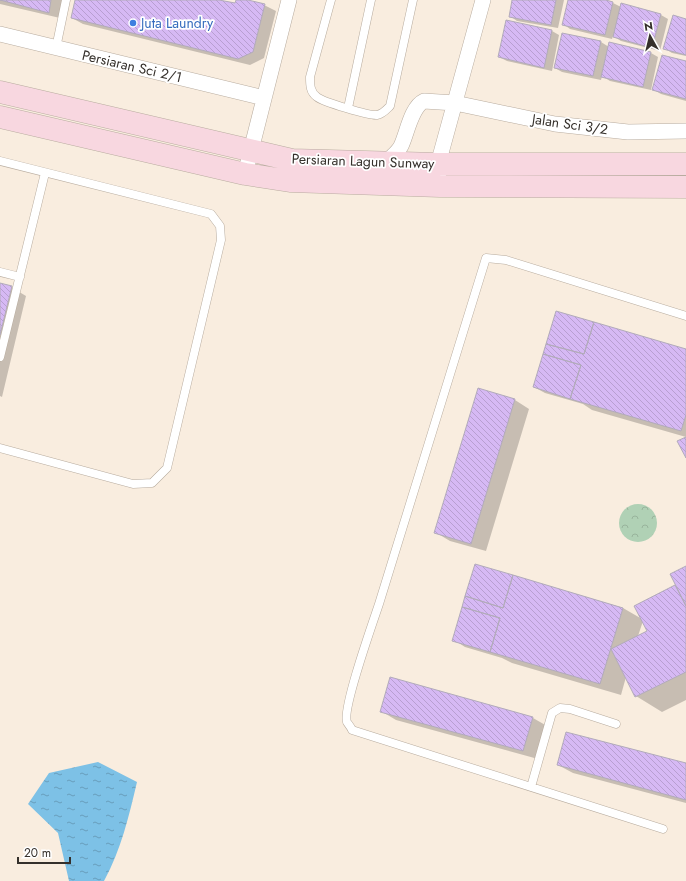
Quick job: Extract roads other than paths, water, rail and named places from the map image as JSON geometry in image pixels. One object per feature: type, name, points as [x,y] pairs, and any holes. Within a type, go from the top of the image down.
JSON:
[{"type":"main road","name":"Persiaran Lagun Sunway","points":[[0,92],[292,160],[438,164],[686,164]]},
{"type":"main road","name":"Persiaran Lagun Sunway","points":[[0,117],[245,174],[290,181],[440,186],[686,186]]},
{"type":"street","points":[[245,174],[289,0]]},
{"type":"street","points":[[440,186],[438,164],[483,0]]},
{"type":"street","name":"Persiaran Sci 2/1","points":[[0,34],[264,98]]},
{"type":"street","name":"Jalan Sci 3/2","points":[[387,162],[401,147],[413,113],[420,103],[424,101],[455,103],[555,124],[628,132],[686,131]]},
{"type":"lane","points":[[56,48],[66,0]]},
{"type":"lane","points":[[331,0],[310,78],[310,88],[316,97],[348,108],[377,115],[385,112],[390,106],[413,0]]},
{"type":"lane","points":[[348,108],[371,0]]},
{"type":"lane","points":[[0,161],[211,214],[220,226],[221,240],[167,468],[152,483],[133,484],[0,448]]},
{"type":"lane","points":[[0,357],[45,173]]},
{"type":"lane","points":[[664,829],[352,730],[347,721],[347,708],[486,258],[506,260],[686,316]]},
{"type":"lane","points":[[0,272],[20,277]]},
{"type":"lane","points":[[531,787],[552,713],[560,708],[570,709],[616,724]]},
{"type":"water","points":[[98,762],[137,782],[128,820],[120,845],[104,881],[69,881],[58,833],[28,804],[49,773]]},
{"type":"place","name":"Juta Laundry","points":[[133,23]]}]
